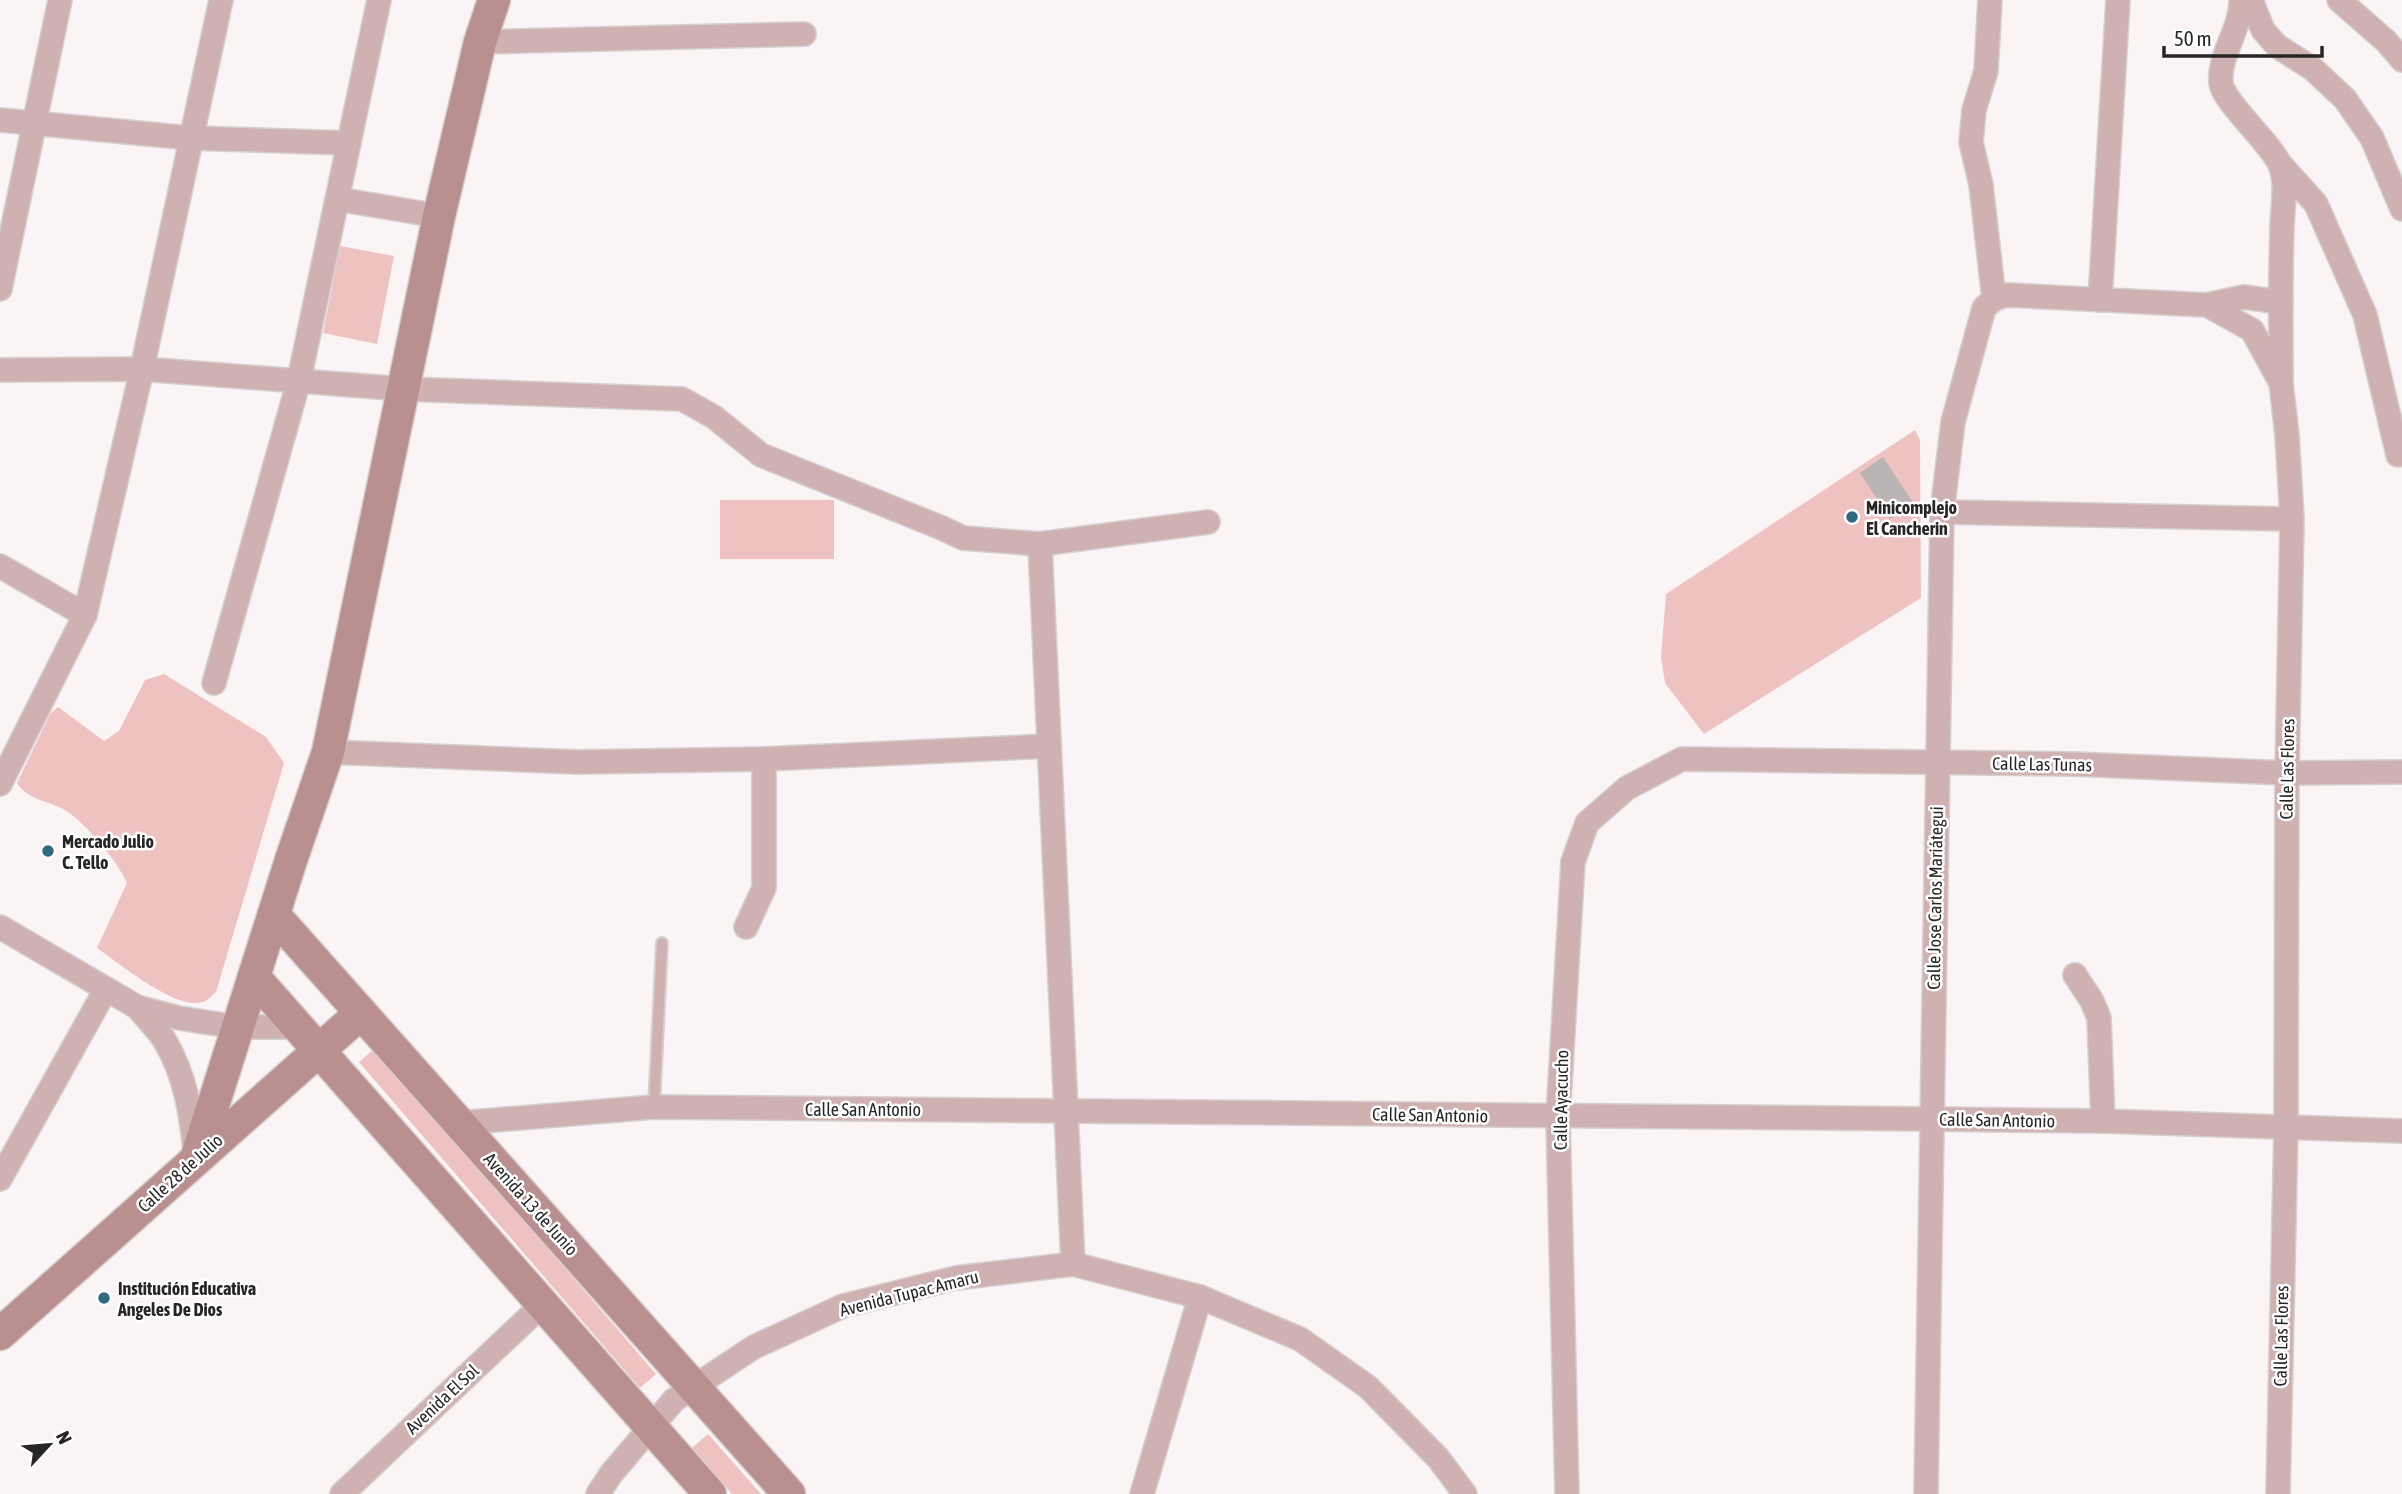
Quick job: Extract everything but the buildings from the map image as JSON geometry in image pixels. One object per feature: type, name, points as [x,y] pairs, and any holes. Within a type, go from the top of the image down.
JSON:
[{"type":"street","points":[[0,289],[60,0]]},
{"type":"street","points":[[0,783],[85,615],[142,369],[221,0]]},
{"type":"street","points":[[214,683],[299,380],[379,0]]},
{"type":"street","points":[[196,1159],[328,752],[439,216],[480,42],[494,0]]},
{"type":"street","points":[[1989,303],[1981,185],[1971,142],[1974,110],[1986,71],[1990,0]]},
{"type":"street","points":[[2100,300],[2118,0]]},
{"type":"street","points":[[2241,0],[2242,9],[2226,56],[2221,84],[2229,100],[2316,204],[2365,315],[2398,455]]},
{"type":"street","points":[[2251,0],[2263,30],[2277,46],[2313,69],[2345,99],[2372,138],[2402,209]]},
{"type":"street","points":[[2339,0],[2388,41],[2402,60]]},
{"type":"street","points":[[480,42],[804,34]]},
{"type":"street","points":[[0,120],[34,121],[190,138],[349,143]]},
{"type":"street","points":[[2280,164],[2284,182],[2281,383]]},
{"type":"street","points":[[337,199],[439,216]]},
{"type":"street","name":"Calle Las Flores","points":[[1989,303],[2007,295],[2207,304],[2252,330],[2281,383],[2292,519],[2287,773],[2286,1128],[2278,1494]]},
{"type":"street","points":[[2207,304],[2243,297],[2281,302]]},
{"type":"street","name":"Calle Jose Carlos Mariátegui","points":[[1926,1494],[1930,1119],[1942,512],[1953,422],[1989,303]]},
{"type":"street","points":[[0,370],[142,369],[404,389],[682,399],[714,416],[761,455],[942,527],[963,538],[1040,544],[1208,522]]},
{"type":"street","points":[[1942,512],[2292,519]]},
{"type":"street","points":[[1040,544],[1073,1265]]},
{"type":"street","points":[[0,566],[85,615]]},
{"type":"street","points":[[328,752],[577,762],[764,759],[1049,746]]},
{"type":"street","points":[[746,927],[764,888],[764,759]]},
{"type":"street","name":"Calle Las Tunas","points":[[1682,759],[1937,761],[2287,773],[2402,772]]},
{"type":"street","name":"Calle Ayacucho","points":[[1567,1494],[1558,1117],[1573,862],[1587,823],[1626,788],[1682,759]]},
{"type":"street","name":"Avenida 13 de Junio","points":[[274,915],[789,1494]]},
{"type":"street","points":[[0,927],[137,1007],[179,1018],[237,1027],[297,1027]]},
{"type":"street","points":[[2075,975],[2092,1001],[2099,1018],[2103,1121]]},
{"type":"street","points":[[254,977],[710,1494]]},
{"type":"street","points":[[0,1179],[106,989]]},
{"type":"street","points":[[137,1007],[164,1040],[182,1078],[191,1114],[196,1159]]},
{"type":"street","name":"Calle 28 de Julio","points":[[0,1334],[361,1013]]},
{"type":"street","name":"Calle San Antonio","points":[[459,1123],[654,1107],[2103,1121],[2402,1131]]},
{"type":"street","name":"Avenida Tupac Amaru","points":[[598,1494],[611,1474],[674,1400],[754,1347],[843,1306],[956,1278],[1073,1265],[1200,1297],[1300,1339],[1368,1387],[1438,1458],[1465,1494]]},
{"type":"street","points":[[1142,1494],[1200,1297]]},
{"type":"street","name":"Avenida El Sol","points":[[342,1494],[542,1304]]},
{"type":"lane","points":[[654,1107],[662,943]]},
{"type":"shaded area","points":[[340,246],[394,256],[377,344],[323,333]]},
{"type":"shaded area","name":"Minicomplejo El Cancherin","points":[[1915,430],[1920,440],[1921,598],[1704,734],[1665,683],[1661,657],[1666,594]]},
{"type":"shaded area","points":[[720,500],[834,500],[834,559],[720,559]]},
{"type":"shaded area","points":[[164,674],[266,737],[284,763],[216,992],[203,1002],[192,1003],[163,993],[97,948],[127,883],[110,856],[79,821],[65,810],[28,794],[17,783],[50,714],[58,707],[104,741],[119,731],[145,680]]},
{"type":"shaded area","points":[[375,1048],[656,1374],[640,1388],[359,1062]]},
{"type":"shaded area","points":[[708,1434],[761,1494],[732,1494],[692,1448]]},
{"type":"place","name":"Minicomplejo El Cancherin","points":[[1852,517]]},
{"type":"place","name":"Mercado Julio C. Tello","points":[[48,851]]},
{"type":"place","name":"Institución Educativa Angeles De Dios","points":[[104,1298]]}]
